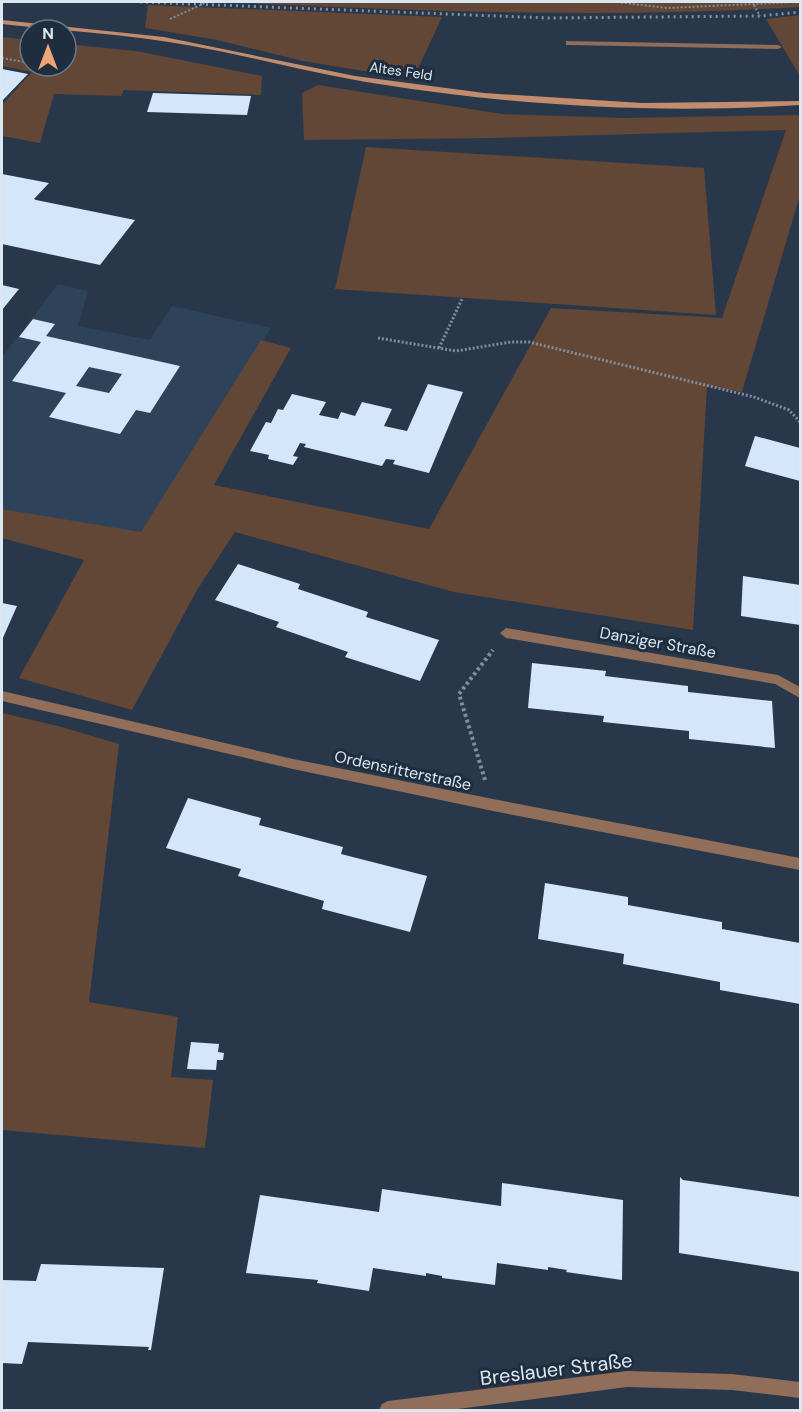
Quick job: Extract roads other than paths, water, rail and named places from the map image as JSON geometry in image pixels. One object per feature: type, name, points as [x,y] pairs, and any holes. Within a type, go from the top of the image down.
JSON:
[{"type":"main road","name":"Altes Feld","points":[[2,22],[148,37],[343,75],[453,92],[554,102],[643,105],[801,104]]},
{"type":"street","points":[[569,43],[778,47]]},
{"type":"street","name":"Danziger Straße","points":[[506,633],[778,680],[801,693]]},
{"type":"street","name":"Ordensritterstraße","points":[[2,696],[293,764],[801,864]]},
{"type":"street","name":"Breslauer Straße","points":[[388,1410],[627,1379],[732,1382],[801,1390]]},
{"type":"railway","points":[[140,2],[548,18],[760,16],[800,12]]}]
